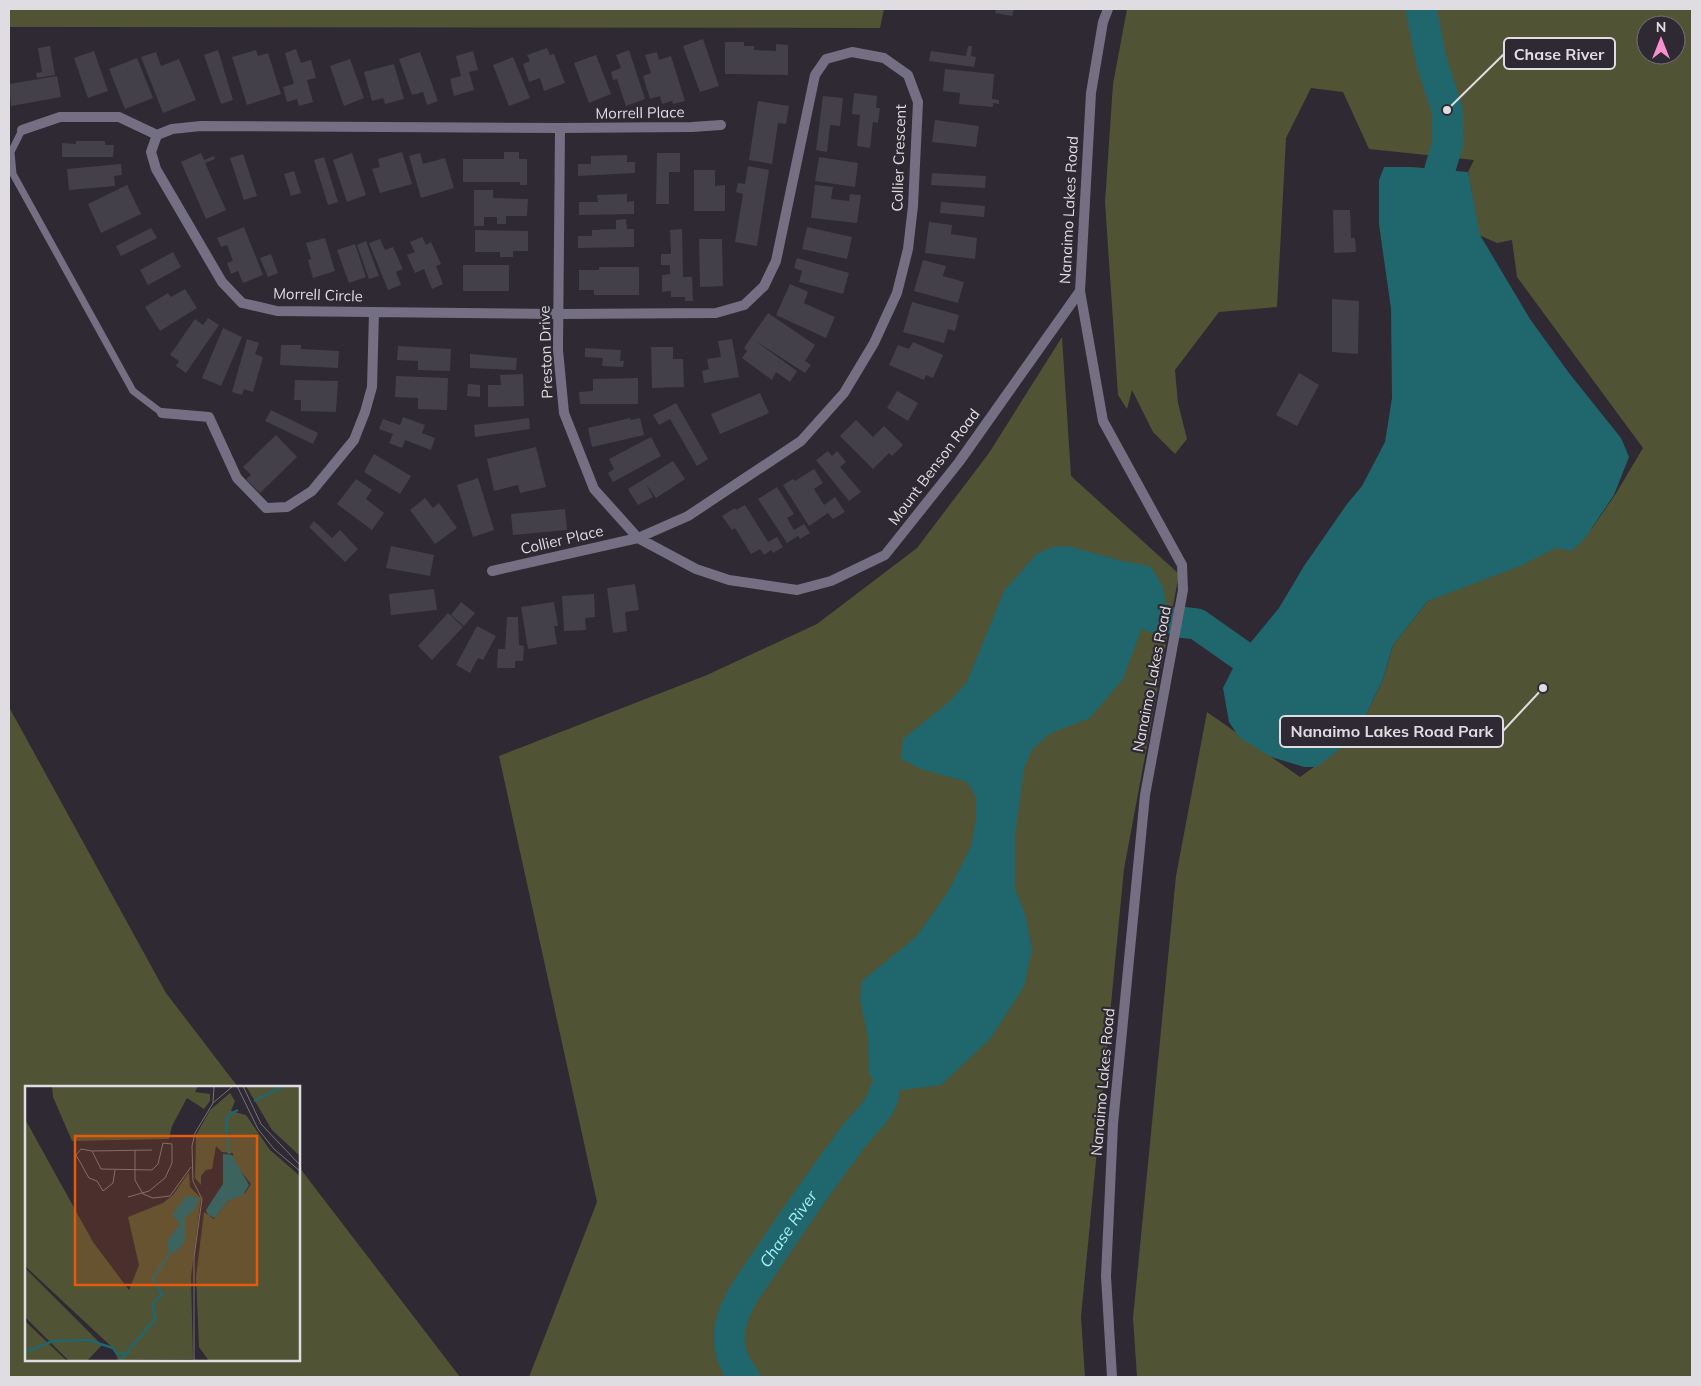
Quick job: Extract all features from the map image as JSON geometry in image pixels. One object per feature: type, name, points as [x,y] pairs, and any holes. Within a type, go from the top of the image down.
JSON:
[{"type":"street","name":"Nanaimo Lakes Road","points":[[1108,9],[1090,93],[1080,291],[1104,421],[1182,565],[1184,590],[1145,795],[1113,1124],[1106,1276],[1112,1377]]},
{"type":"street","name":"Collier Crescent","points":[[559,314],[716,313],[744,305],[764,286],[776,262],[815,75],[826,59],[852,52],[884,58],[908,75],[918,102],[913,206],[908,249],[897,293],[874,343],[844,392],[801,441],[688,516],[638,538]]},
{"type":"street","points":[[22,130],[60,117],[119,117],[157,135],[172,129],[201,126],[560,128]]},
{"type":"street","name":"Morrell Place","points":[[560,128],[721,125]]},
{"type":"street","name":"Preston Drive","points":[[560,128],[558,350],[564,413],[594,489],[638,538],[696,569],[729,580],[762,586]]},
{"type":"street","name":"Morrell Circle","points":[[157,135],[151,152],[156,169],[222,282],[242,303],[277,311],[559,314]]},
{"type":"street","name":"Mount Benson Road","points":[[762,586],[797,590],[831,581],[885,555],[959,462],[1080,291]]},
{"type":"street","points":[[162,412],[209,417],[237,478],[266,508],[287,507],[312,491],[354,440],[372,387],[374,312]]},
{"type":"street","name":"Collier Place","points":[[492,571],[638,538]]},
{"type":"lane","points":[[22,130],[11,152],[13,174],[133,391],[162,412]]},
{"type":"green space","points":[[9,9],[884,9],[880,28],[9,27]]},
{"type":"green space","points":[[1127,9],[1692,9],[1692,1377],[1137,1377],[1133,1318],[1176,876],[1207,712],[1300,777],[1347,743],[1360,728],[1383,679],[1393,645],[1428,601],[1592,528],[1615,495],[1643,448],[1517,277],[1512,240],[1497,243],[1479,235],[1468,172],[1474,160],[1369,149],[1343,92],[1311,88],[1286,138],[1277,307],[1219,312],[1175,370],[1178,403],[1187,439],[1175,454],[1153,432],[1132,390],[1127,409],[1118,395],[1105,202],[1113,84]]},
{"type":"green space","points":[[1062,337],[1071,476],[1179,574],[1124,869],[1081,1317],[1085,1377],[529,1377],[597,1202],[499,756],[707,675],[817,624],[917,548],[989,453]]},
{"type":"green space","points":[[9,707],[166,993],[237,1086],[25,1086],[25,1361],[300,1361],[300,1168],[460,1377],[9,1377]]},
{"type":"water","points":[[1384,167],[1412,167],[1468,172],[1480,235],[1530,319],[1569,373],[1621,438],[1629,457],[1614,495],[1585,538],[1572,551],[1556,548],[1520,566],[1428,601],[1393,645],[1383,679],[1360,728],[1347,743],[1317,767],[1304,767],[1271,757],[1239,737],[1229,722],[1223,688],[1238,658],[1279,608],[1304,566],[1347,504],[1362,486],[1385,442],[1392,398],[1391,309],[1379,224],[1379,180]]},
{"type":"water","points":[[1068,546],[1122,561],[1150,566],[1158,578],[1148,592],[1143,625],[1123,679],[1090,718],[1049,734],[1032,750],[1024,768],[1015,835],[1015,889],[1026,917],[1032,950],[1024,986],[991,1038],[941,1085],[879,1093],[869,1073],[868,1037],[860,999],[862,981],[916,937],[948,892],[971,846],[976,820],[976,797],[967,782],[921,769],[901,759],[903,739],[949,702],[967,682],[1004,591],[1037,554],[1052,547]]},
{"type":"building","points":[[996,9],[1014,9],[1012,16],[995,13]]},
{"type":"building","points":[[703,39],[719,86],[700,92],[683,46]]},
{"type":"building","points":[[725,42],[744,42],[744,46],[754,46],[754,50],[776,51],[776,44],[788,45],[788,75],[725,74]]},
{"type":"building","points":[[50,46],[55,75],[37,78],[36,73],[42,72],[38,48]]},
{"type":"building","points":[[968,46],[972,46],[971,56],[976,57],[974,67],[929,61],[931,51],[966,56]]},
{"type":"building","points":[[547,48],[550,55],[554,54],[565,83],[544,91],[540,78],[529,82],[523,64],[530,61],[527,55]]},
{"type":"building","points":[[296,49],[301,63],[311,60],[316,78],[307,80],[313,102],[299,106],[297,99],[287,102],[283,87],[294,84],[285,53]]},
{"type":"building","points":[[218,50],[233,100],[221,104],[204,55]]},
{"type":"building","points":[[256,50],[258,56],[268,53],[281,94],[247,105],[232,57]]},
{"type":"building","points":[[629,50],[645,99],[626,106],[617,79],[613,80],[611,72],[621,68],[616,55]]},
{"type":"building","points":[[94,51],[108,91],[88,98],[74,58]]},
{"type":"building","points":[[473,51],[478,70],[469,72],[474,90],[454,96],[450,79],[461,76],[456,56]]},
{"type":"building","points":[[156,52],[161,66],[179,59],[196,100],[163,113],[141,57]]},
{"type":"building","points":[[420,52],[438,101],[427,105],[423,92],[412,95],[399,59]]},
{"type":"building","points":[[657,52],[659,60],[671,56],[685,101],[673,104],[672,101],[662,104],[660,96],[650,99],[643,76],[651,73],[645,55]]},
{"type":"building","points":[[596,55],[611,94],[589,103],[574,63]]},
{"type":"building","points":[[513,57],[530,98],[509,106],[493,65]]},
{"type":"building","points":[[137,58],[153,98],[125,109],[109,69]]},
{"type":"building","points":[[350,59],[364,98],[344,106],[330,66]]},
{"type":"building","points":[[394,64],[404,99],[385,104],[383,98],[372,101],[364,72]]},
{"type":"building","points":[[945,69],[994,74],[992,99],[999,100],[999,104],[993,103],[993,107],[959,104],[960,93],[943,91]]},
{"type":"building","points":[[57,76],[61,97],[11,106],[9,84]]},
{"type":"building","points":[[854,93],[877,96],[876,108],[880,108],[878,123],[873,122],[870,148],[857,146],[860,115],[852,114]]},
{"type":"building","points":[[823,96],[843,98],[840,126],[830,125],[827,152],[816,150]]},
{"type":"building","points":[[758,101],[789,106],[786,124],[778,123],[772,164],[749,160]]},
{"type":"building","points":[[935,120],[979,126],[976,147],[932,142]]},
{"type":"building","points":[[76,141],[105,141],[105,145],[114,145],[113,157],[62,157],[62,143],[76,144]]},
{"type":"building","points":[[402,152],[412,184],[380,193],[372,169],[380,167],[378,159]]},
{"type":"building","points":[[504,152],[519,152],[519,159],[527,159],[527,185],[520,185],[520,182],[463,182],[463,159],[504,159]]},
{"type":"building","points":[[201,153],[204,160],[214,156],[215,159],[205,163],[226,210],[206,219],[181,162]]},
{"type":"building","points":[[352,153],[366,195],[347,202],[333,160]]},
{"type":"building","points":[[420,153],[423,164],[445,158],[454,188],[421,198],[409,156]]},
{"type":"building","points":[[657,153],[680,153],[680,172],[669,172],[669,204],[656,204]]},
{"type":"building","points":[[243,154],[257,196],[244,200],[230,158]]},
{"type":"building","points":[[627,155],[627,162],[635,162],[635,173],[578,176],[578,164],[591,164],[591,156]]},
{"type":"building","points":[[324,157],[338,202],[328,205],[314,160]]},
{"type":"building","points":[[819,157],[858,163],[855,187],[815,181]]},
{"type":"building","points":[[121,164],[122,175],[114,176],[115,186],[69,190],[67,169]]},
{"type":"building","points":[[748,166],[769,170],[757,246],[735,242],[743,194],[736,192],[738,183],[745,184]]},
{"type":"building","points":[[694,170],[715,170],[715,186],[725,185],[725,211],[694,211]]},
{"type":"building","points":[[294,171],[301,193],[291,196],[284,174]]},
{"type":"building","points":[[932,173],[986,176],[985,188],[931,185]]},
{"type":"building","points":[[127,185],[141,214],[101,233],[88,204]]},
{"type":"building","points":[[815,185],[833,187],[831,199],[849,201],[850,194],[861,195],[857,223],[811,218]]},
{"type":"building","points":[[474,190],[493,190],[493,198],[528,199],[527,216],[506,216],[506,224],[497,224],[497,217],[484,217],[484,226],[474,226]]},
{"type":"building","points":[[627,194],[627,202],[634,201],[634,214],[579,215],[579,202],[598,202],[597,195]]},
{"type":"building","points":[[941,202],[985,206],[984,217],[940,213]]},
{"type":"building","points":[[1333,210],[1350,210],[1351,238],[1355,238],[1356,252],[1334,253]]},
{"type":"building","points":[[626,219],[627,229],[634,229],[634,247],[578,248],[578,236],[592,236],[592,230],[616,229],[616,220]]},
{"type":"building","points":[[929,222],[952,225],[951,234],[977,238],[975,259],[925,253]]},
{"type":"building","points":[[244,227],[263,275],[243,283],[238,271],[231,274],[227,263],[233,261],[227,245],[221,247],[217,238]]},
{"type":"building","points":[[807,227],[852,237],[847,259],[802,249]]},
{"type":"building","points":[[151,228],[157,238],[121,256],[116,246]]},
{"type":"building","points":[[682,229],[683,277],[692,277],[693,301],[685,301],[685,297],[671,297],[671,291],[662,292],[662,275],[670,274],[670,265],[661,265],[661,254],[671,254],[670,230]]},
{"type":"building","points":[[475,230],[528,231],[528,251],[513,251],[513,257],[500,257],[500,252],[475,252]]},
{"type":"building","points":[[422,237],[426,245],[431,242],[441,264],[436,266],[443,284],[432,289],[424,269],[415,273],[407,255],[415,252],[410,242]]},
{"type":"building","points":[[325,238],[335,271],[313,278],[308,260],[311,259],[306,243]]},
{"type":"building","points":[[380,239],[385,250],[393,247],[403,269],[396,272],[401,285],[388,290],[369,243]]},
{"type":"building","points":[[699,239],[722,239],[723,286],[700,287]]},
{"type":"building","points":[[366,241],[379,276],[369,279],[357,245]]},
{"type":"building","points":[[355,244],[366,277],[349,283],[337,250]]},
{"type":"building","points":[[173,252],[181,267],[148,285],[140,270]]},
{"type":"building","points":[[271,254],[278,273],[268,277],[260,258]]},
{"type":"building","points":[[797,258],[849,273],[843,294],[799,282],[802,271],[794,268]]},
{"type":"building","points":[[923,260],[946,266],[943,276],[964,282],[958,303],[914,291]]},
{"type":"building","points":[[463,265],[509,265],[509,291],[463,291]]},
{"type":"building","points":[[599,267],[639,267],[639,295],[594,295],[594,290],[579,290],[579,270],[599,270]]},
{"type":"building","points":[[790,284],[808,292],[804,303],[835,317],[826,338],[776,315]]},
{"type":"building","points":[[185,289],[197,308],[160,331],[145,307],[168,293],[171,297]]},
{"type":"building","points":[[1332,299],[1359,301],[1358,354],[1332,352]]},
{"type":"building","points":[[912,302],[959,315],[955,331],[948,329],[944,343],[903,332]]},
{"type":"building","points":[[768,313],[815,345],[805,361],[811,365],[805,373],[754,340],[797,371],[790,382],[776,372],[772,380],[742,358],[747,351],[744,348]]},
{"type":"building","points":[[208,318],[219,325],[186,373],[176,366],[179,361],[170,355],[195,319],[203,325]]},
{"type":"building","points":[[223,328],[242,337],[221,386],[202,378]]},
{"type":"building","points":[[247,339],[259,343],[255,354],[263,357],[253,392],[244,389],[242,395],[232,392]]},
{"type":"building","points":[[732,339],[739,377],[704,383],[702,371],[709,369],[707,359],[721,357],[718,341]]},
{"type":"building","points":[[913,342],[943,355],[933,378],[926,375],[924,380],[889,365],[898,345],[909,349]]},
{"type":"building","points":[[281,345],[301,345],[301,349],[339,351],[338,368],[280,365]]},
{"type":"building","points":[[398,346],[451,349],[450,371],[418,370],[418,361],[397,360]]},
{"type":"building","points":[[651,347],[673,347],[673,359],[683,359],[684,387],[652,388]]},
{"type":"building","points":[[585,348],[621,350],[620,361],[624,361],[623,367],[602,366],[603,358],[585,357]]},
{"type":"building","points":[[470,354],[517,358],[516,370],[470,368]]},
{"type":"building","points":[[1299,373],[1319,385],[1297,426],[1276,415]]},
{"type":"building","points":[[523,374],[524,406],[488,407],[488,385],[501,385],[500,375]]},
{"type":"building","points":[[396,376],[448,378],[447,410],[418,409],[418,398],[395,397]]},
{"type":"building","points":[[638,378],[638,404],[580,404],[579,392],[593,391],[593,379]]},
{"type":"building","points":[[295,380],[338,381],[336,412],[301,411],[301,400],[294,400]]},
{"type":"building","points":[[468,384],[480,385],[480,397],[467,396]]},
{"type":"building","points":[[897,391],[918,403],[908,421],[887,408]]},
{"type":"building","points":[[760,393],[769,413],[720,434],[711,414]]},
{"type":"building","points":[[676,403],[708,459],[697,466],[670,419],[659,425],[653,415]]},
{"type":"building","points":[[271,410],[318,433],[313,444],[265,421]]},
{"type":"building","points":[[403,417],[425,425],[422,433],[435,438],[431,450],[405,440],[402,448],[389,443],[393,434],[379,429],[383,419],[400,425]]},
{"type":"building","points":[[529,418],[530,429],[475,437],[474,425]]},
{"type":"building","points":[[630,418],[631,420],[640,418],[644,435],[592,447],[588,428]]},
{"type":"building","points":[[856,420],[873,437],[884,426],[903,445],[892,456],[889,453],[873,469],[840,436]]},
{"type":"building","points":[[276,435],[297,457],[260,493],[246,479],[251,475],[243,467]]},
{"type":"building","points":[[651,437],[661,456],[613,482],[608,473],[614,469],[609,459]]},
{"type":"building","points":[[536,447],[546,487],[520,493],[518,485],[494,491],[487,459]]},
{"type":"building","points":[[828,451],[832,456],[837,451],[846,462],[840,467],[861,492],[849,501],[816,460]]},
{"type":"building","points":[[374,454],[411,476],[400,494],[364,472]]},
{"type":"building","points":[[673,461],[685,479],[656,498],[646,484],[653,497],[638,505],[628,489]]},
{"type":"building","points":[[814,469],[823,483],[814,489],[824,505],[835,497],[845,512],[833,519],[828,513],[809,526],[783,485],[793,479],[795,481]]},
{"type":"building","points":[[478,478],[494,530],[473,537],[457,485]]},
{"type":"building","points":[[356,479],[372,490],[366,499],[384,513],[372,530],[337,504]]},
{"type":"building","points":[[777,487],[794,514],[787,518],[794,530],[804,524],[810,533],[800,539],[798,536],[787,543],[758,499]]},
{"type":"building","points":[[425,498],[433,508],[439,503],[457,528],[435,544],[410,510]]},
{"type":"building","points":[[745,505],[768,542],[777,537],[783,547],[773,553],[771,550],[764,555],[760,549],[751,554],[735,528],[732,530],[722,516],[735,508],[736,510]]},
{"type":"building","points":[[565,509],[567,530],[513,535],[511,514]]},
{"type":"building","points":[[314,521],[332,538],[340,530],[358,549],[345,562],[309,527]]},
{"type":"building","points":[[391,546],[434,555],[430,576],[386,568]]},
{"type":"building","points":[[635,584],[639,610],[625,612],[627,631],[613,633],[607,588]]},
{"type":"building","points":[[434,589],[437,610],[391,615],[389,594]]},
{"type":"building","points":[[594,594],[595,617],[585,618],[586,630],[564,631],[562,596]]},
{"type":"building","points":[[461,602],[475,613],[464,626],[451,615]]},
{"type":"building","points":[[554,602],[558,626],[554,626],[557,644],[528,649],[521,607]]},
{"type":"building","points":[[448,613],[463,627],[432,660],[418,646]]},
{"type":"building","points":[[507,617],[518,617],[519,645],[524,646],[523,661],[515,661],[515,668],[497,668],[498,649],[505,649]]},
{"type":"building","points":[[477,626],[496,636],[483,660],[478,658],[470,673],[456,665]]},
{"type":"waterway","name":"Chase River","points":[[1421,9],[1431,59],[1447,110],[1448,143],[1440,169]]},
{"type":"waterway","name":"Chase River","points":[[1148,592],[1153,617],[1162,619]]},
{"type":"waterway","name":"Chase River","points":[[1179,622],[1197,624],[1241,655]]},
{"type":"waterway","name":"Chase River","points":[[744,1377],[733,1359],[729,1338],[737,1306],[810,1197],[854,1136],[876,1111],[884,1093]]},
{"type":"place","name":"Chase River","points":[[1447,110]]},
{"type":"place","name":"Nanaimo Lakes Road Park","points":[[1543,688]]}]
